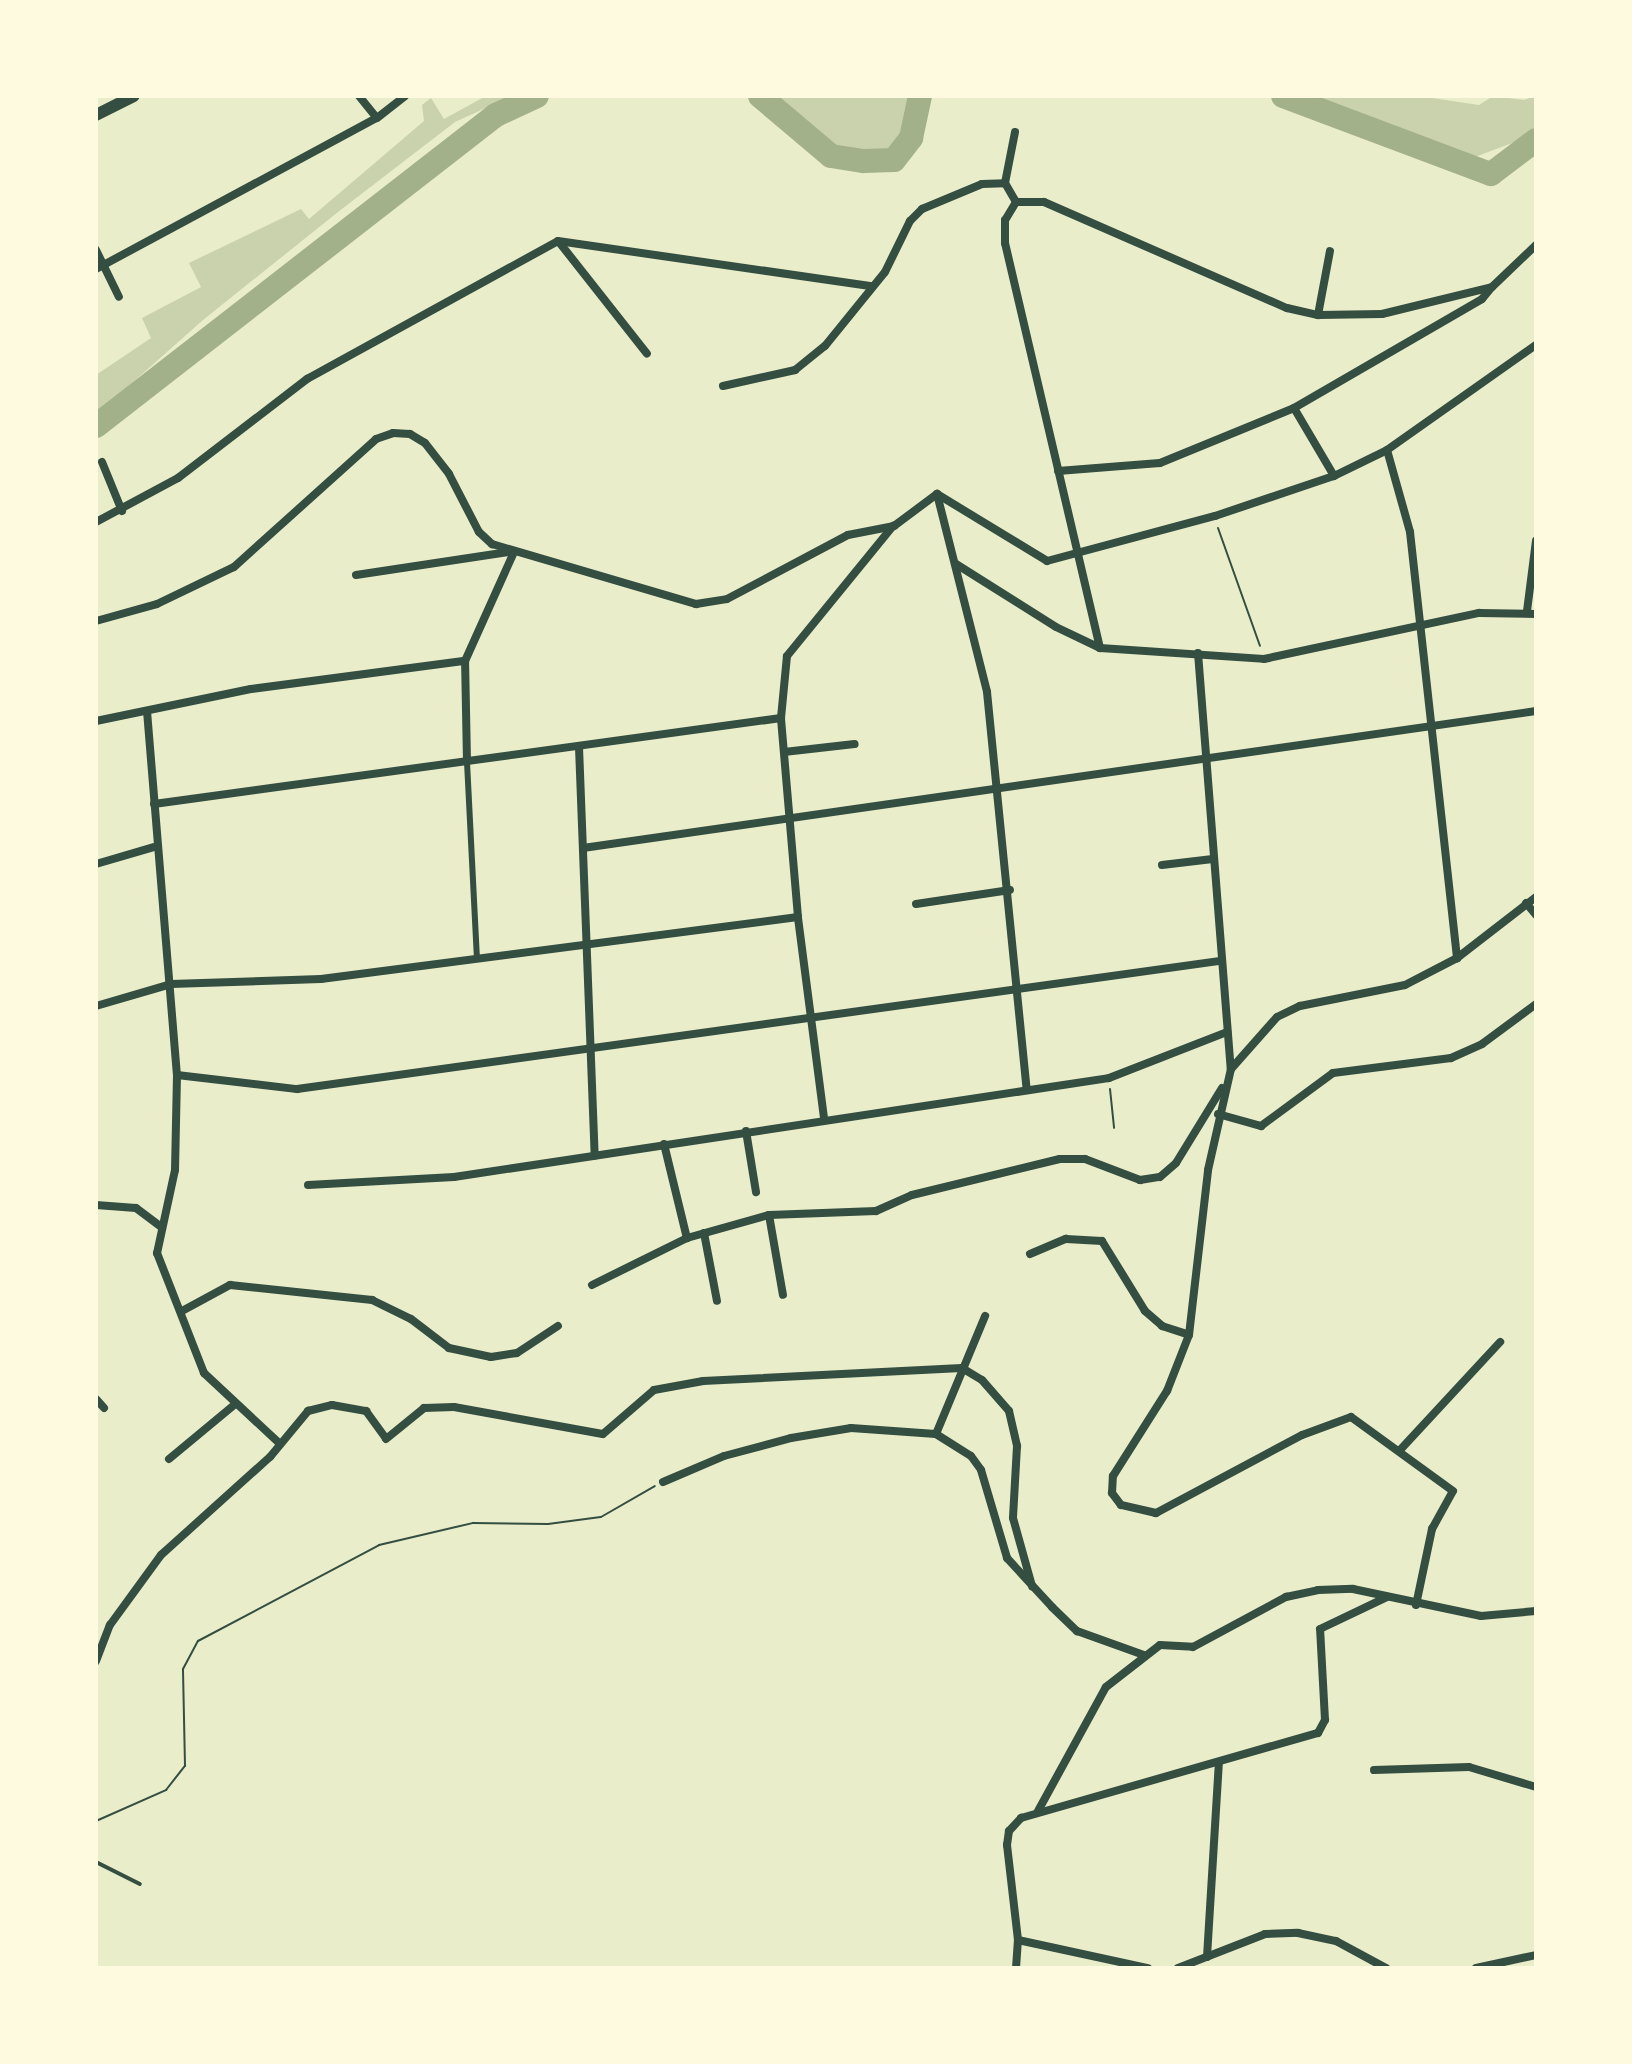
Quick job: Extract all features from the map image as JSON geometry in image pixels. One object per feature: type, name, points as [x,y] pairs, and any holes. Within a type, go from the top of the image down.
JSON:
[{"type":"main road","points":[[96,115],[134,96]]},
{"type":"street","points":[[359,96],[377,118]]},
{"type":"street","points":[[100,267],[377,118],[405,96]]},
{"type":"street","points":[[1015,132],[1005,183],[1016,202]]},
{"type":"street","points":[[723,386],[795,370],[825,346],[872,286],[922,209],[982,184],[1005,183]]},
{"type":"street","points":[[1016,202],[1044,202],[1287,308],[1318,315],[1382,314],[1492,287]]},
{"type":"street","points":[[1016,202],[1005,220],[1005,243],[1100,648]]},
{"type":"street","points":[[96,522],[122,511],[178,478],[307,379],[428,316],[558,241],[872,286]]},
{"type":"street","points":[[558,241],[647,354]]},
{"type":"street","points":[[1058,471],[1160,463],[1294,408],[1482,299],[1536,245]]},
{"type":"street","points":[[96,250],[100,267],[119,297]]},
{"type":"street","points":[[1318,315],[1330,251]]},
{"type":"street","points":[[937,494],[1047,561],[1080,555],[1215,516],[1334,476],[1387,450],[1536,345]]},
{"type":"street","points":[[1294,408],[1334,476]]},
{"type":"street","points":[[96,621],[157,604],[234,567],[376,439],[393,433],[410,434],[425,443],[449,474],[479,532],[511,553],[696,604],[727,599],[848,535],[894,526]]},
{"type":"street","points":[[1387,450],[1410,532],[1457,958]]},
{"type":"street","points":[[102,462],[122,511]]},
{"type":"street","points":[[824,1118],[798,917],[781,718],[787,656],[894,526],[937,494]]},
{"type":"street","points":[[937,494],[987,692],[1001,790],[1027,1090]]},
{"type":"street","points":[[956,564],[1056,627],[1100,648],[1264,659],[1479,613],[1531,613],[1536,541]]},
{"type":"street","points":[[356,575],[511,553]]},
{"type":"street","points":[[477,958],[465,661],[511,553]]},
{"type":"street","points":[[1198,653],[1210,761],[1213,859],[1231,1069]]},
{"type":"street","points":[[96,721],[251,689],[465,661]]},
{"type":"street","points":[[147,711],[154,847],[171,984],[177,1075],[175,1170],[160,1226],[157,1253],[204,1373],[234,1405],[278,1442]]},
{"type":"street","points":[[583,848],[1210,761],[1536,711]]},
{"type":"street","points":[[154,804],[781,718]]},
{"type":"street","points":[[784,752],[855,744]]},
{"type":"street","points":[[579,747],[595,1156]]},
{"type":"street","points":[[96,864],[154,847]]},
{"type":"street","points":[[1162,865],[1213,859]]},
{"type":"street","points":[[916,904],[1010,890]]},
{"type":"street","points":[[1416,1605],[1432,1529],[1453,1491],[1401,1449],[1361,1422],[1342,1417],[1156,1513],[1121,1505],[1112,1493],[1113,1476],[1167,1391],[1189,1335],[1218,1114],[1231,1069],[1277,1017],[1300,1006],[1405,985],[1457,958],[1536,897]]},
{"type":"street","points":[[1526,903],[1536,915]]},
{"type":"street","points":[[96,1006],[171,984],[321,979],[798,917]]},
{"type":"street","points":[[177,1075],[297,1089],[1220,961]]},
{"type":"street","points":[[1218,1114],[1261,1126],[1275,1120],[1333,1073],[1451,1058],[1482,1044],[1536,1004]]},
{"type":"street","points":[[308,1185],[454,1177],[824,1118],[1109,1078],[1227,1032]]},
{"type":"street","points":[[592,1285],[687,1238],[769,1215],[876,1211],[912,1195],[1060,1159],[1085,1159],[1140,1180],[1160,1177],[1176,1163],[1225,1084]]},
{"type":"street","points":[[746,1131],[756,1192]]},
{"type":"street","points":[[664,1144],[687,1238]]},
{"type":"street","points":[[96,1205],[136,1208],[160,1226]]},
{"type":"street","points":[[769,1215],[783,1295]]},
{"type":"street","points":[[704,1233],[717,1301]]},
{"type":"street","points":[[1030,1254],[1066,1239],[1102,1241],[1145,1311],[1162,1326],[1189,1335]]},
{"type":"street","points":[[182,1311],[230,1285],[372,1300],[411,1319],[449,1348],[491,1357],[517,1353],[558,1326]]},
{"type":"street","points":[[936,1434],[985,1316]]},
{"type":"street","points":[[1401,1449],[1500,1342]]},
{"type":"street","points":[[96,1661],[110,1625],[161,1555],[270,1457],[278,1442],[308,1411],[332,1405],[366,1411],[386,1439],[424,1408],[454,1407],[603,1434],[654,1390],[703,1381],[962,1368],[982,1380],[1009,1411],[1017,1446],[1013,1518],[1032,1586]]},
{"type":"street","points":[[96,1399],[104,1408]]},
{"type":"street","points":[[169,1459],[234,1405]]},
{"type":"street","points":[[663,1482],[724,1456],[791,1438],[851,1428],[936,1434],[971,1456],[981,1470],[1001,1544],[1032,1586],[1077,1631],[1144,1655]]},
{"type":"street","points":[[1037,1811],[1106,1687],[1160,1645],[1193,1647],[1286,1597],[1353,1589],[1416,1605],[1481,1616],[1536,1611]]},
{"type":"street","points":[[1016,1968],[1018,1940],[1009,1831],[1037,1811],[1318,1733],[1325,1720],[1320,1629],[1387,1597]]},
{"type":"street","points":[[1207,1957],[1219,1762]]},
{"type":"street","points":[[1374,1770],[1469,1767],[1536,1787]]},
{"type":"street","points":[[1178,1968],[1265,1934],[1298,1933],[1336,1941],[1386,1968]]},
{"type":"street","points":[[1018,1940],[1148,1968]]},
{"type":"street","points":[[1476,1968],[1536,1955]]},
{"type":"lane","points":[[96,1862],[140,1884]]},
{"type":"path","points":[[1215,516],[1264,659]]},
{"type":"path","points":[[1109,1078],[1114,1128]]},
{"type":"path","points":[[96,1821],[166,1790],[185,1766],[183,1669],[198,1641],[379,1545],[473,1523],[548,1524],[601,1517],[663,1482]]},
{"type":"green space","points":[[486,96],[512,96],[455,122],[203,320],[96,415],[96,375],[151,338],[142,318],[201,287],[189,263],[301,209],[309,219],[424,121],[422,105],[431,98],[444,119]]},
{"type":"green space","points":[[765,96],[921,96],[910,133],[892,162],[865,172],[838,163],[809,142]]},
{"type":"green space","points":[[1291,96],[1419,96],[1479,105],[1493,96],[1524,100],[1536,96],[1536,134],[1467,160],[1415,152]]},
{"type":"waterway","points":[[96,426],[496,115],[537,96]]},
{"type":"waterway","points":[[760,96],[831,156],[864,161],[894,160],[911,138],[920,96]]},
{"type":"waterway","points":[[1283,96],[1491,174],[1536,140]]}]
